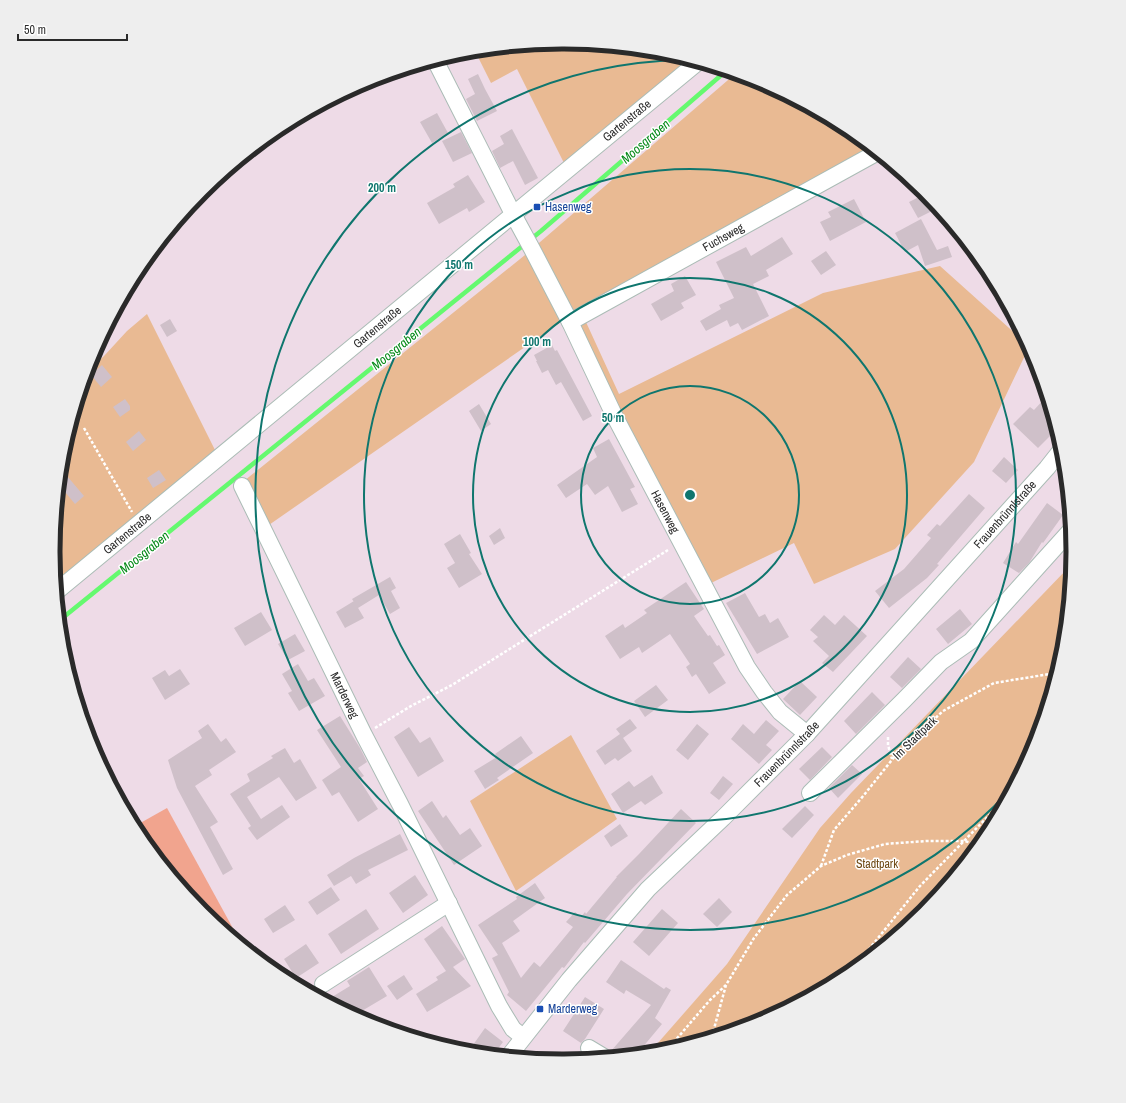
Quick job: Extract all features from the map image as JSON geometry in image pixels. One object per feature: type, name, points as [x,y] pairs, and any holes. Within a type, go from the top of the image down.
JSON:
[{"type":"street","name":"Hasenweg","points":[[438,65],[570,322],[614,415],[747,667],[780,712],[807,734]]},
{"type":"street","name":"Gartenstraße","points":[[62,587],[139,525],[215,460],[693,66]]},
{"type":"street","name":"Fuchsweg","points":[[570,322],[872,155]]},
{"type":"street","name":"Frauenbrünnlstraße","points":[[512,1051],[569,980],[648,889],[723,818],[807,734],[1056,456]]},
{"type":"street","name":"Marderweg","points":[[242,486],[499,1006],[513,1029],[523,1037]]},
{"type":"street","points":[[810,793],[904,700],[940,662],[971,641],[1065,536]]},
{"type":"street","points":[[323,984],[449,903]]},
{"type":"street","points":[[589,1048],[597,1053]]},
{"type":"path","points":[[84,428],[139,525]]},
{"type":"path","points":[[364,735],[405,709],[452,685],[681,542]]},
{"type":"path","name":"Im Stadtpark","points":[[821,866],[834,830],[892,760],[943,711],[994,683],[1050,674]]},
{"type":"path","points":[[888,745],[892,760]]},
{"type":"path","points":[[867,951],[920,886],[992,812]]},
{"type":"path","name":"Im Stadtpark","points":[[713,1031],[726,985],[754,938],[787,895],[821,866],[847,855],[885,844],[926,841],[965,841],[972,843]]},
{"type":"path","points":[[675,1041],[710,1000],[726,985]]},
{"type":"green space","points":[[530,50],[596,50],[629,53],[684,64],[564,163],[517,69],[491,83],[478,57]]},
{"type":"green space","points":[[730,78],[755,87],[814,116],[868,153],[580,309],[619,394],[823,293],[940,266],[1016,334],[1025,355],[974,462],[895,549],[814,584],[794,543],[711,583],[626,424],[574,313],[266,527],[244,481],[525,255]]},
{"type":"green space","points":[[147,314],[216,452],[62,580],[60,552],[65,486],[70,453],[78,421],[87,390],[98,362],[127,331]]},
{"type":"green space","name":"Stadtpark","points":[[1065,571],[1061,617],[1056,650],[1039,713],[1027,744],[1014,774],[981,831],[941,883],[918,907],[869,950],[814,987],[755,1016],[693,1037],[656,1045],[727,964],[820,828],[851,793]]},
{"type":"green space","points":[[571,735],[617,819],[516,891],[470,801]]},
{"type":"shaded area","points":[[167,808],[234,931],[185,883],[164,857],[140,823]]},
{"type":"building","points":[[478,74],[497,111],[477,121],[466,99],[475,94],[468,79]]},
{"type":"building","points":[[437,113],[448,133],[432,143],[420,122]]},
{"type":"building","points":[[512,129],[538,178],[525,185],[513,161],[500,168],[492,151],[504,144],[500,136]]},
{"type":"building","points":[[461,132],[472,153],[453,162],[442,141]]},
{"type":"building","points":[[468,175],[485,202],[469,212],[467,208],[439,224],[427,203],[455,187],[453,184]]},
{"type":"building","points":[[919,197],[932,211],[918,218],[909,202]]},
{"type":"building","points":[[854,199],[866,222],[830,241],[820,222],[831,217],[828,212]]},
{"type":"building","points":[[921,219],[937,250],[948,246],[952,257],[925,266],[918,245],[905,252],[895,233]]},
{"type":"building","points":[[782,237],[793,254],[766,270],[769,276],[753,284],[769,316],[742,330],[738,323],[730,327],[727,320],[706,331],[700,321],[721,309],[719,305],[734,298],[716,262],[746,247],[751,256]]},
{"type":"building","points":[[826,251],[836,265],[821,275],[811,261]]},
{"type":"building","points":[[685,276],[696,295],[681,303],[684,308],[661,321],[651,304],[674,291],[671,284]]},
{"type":"building","points":[[170,319],[177,331],[167,337],[160,325]]},
{"type":"building","points":[[552,345],[555,351],[557,350],[592,416],[583,421],[561,382],[556,385],[548,370],[542,373],[536,361],[534,355]]},
{"type":"building","points":[[102,365],[112,377],[101,387],[92,376],[94,372]]},
{"type":"building","points":[[125,399],[130,406],[130,410],[120,417],[113,407]]},
{"type":"building","points":[[1042,401],[1051,435],[1038,448],[1013,424],[1030,407],[1034,410]]},
{"type":"building","points":[[479,404],[491,424],[481,431],[469,411]]},
{"type":"building","points":[[139,431],[146,440],[133,451],[126,442]]},
{"type":"building","points":[[609,439],[635,487],[630,489],[638,504],[622,512],[608,486],[595,495],[587,484],[566,498],[557,485],[597,457],[593,448]]},
{"type":"building","points":[[1004,457],[1018,470],[1006,483],[992,471]]},
{"type":"building","points":[[159,470],[166,480],[153,488],[147,478]]},
{"type":"building","points":[[67,475],[84,496],[75,504],[65,491]]},
{"type":"building","points":[[969,494],[985,508],[937,564],[939,565],[927,578],[889,608],[875,591],[904,569],[931,538],[927,535],[937,524],[940,526]]},
{"type":"building","points":[[1047,503],[1063,515],[1043,543],[1042,542],[1029,563],[1019,573],[1003,563],[1016,542],[1018,544]]},
{"type":"building","points":[[500,528],[505,538],[494,545],[489,536]]},
{"type":"building","points":[[460,534],[471,553],[469,554],[482,574],[459,588],[447,568],[455,563],[444,544]]},
{"type":"building","points":[[390,577],[396,588],[391,591],[400,608],[390,614],[379,595],[358,608],[352,599]]},
{"type":"building","points":[[686,582],[704,609],[694,616],[708,636],[710,635],[717,646],[719,645],[725,655],[713,663],[726,683],[709,694],[696,674],[692,677],[686,667],[690,664],[670,634],[642,653],[639,647],[620,659],[605,636],[623,624],[625,628],[647,613],[644,610]]},
{"type":"building","points":[[745,593],[759,617],[765,614],[770,623],[778,618],[789,637],[757,654],[726,603]]},
{"type":"building","points":[[354,601],[364,618],[345,628],[336,612]]},
{"type":"building","points":[[960,609],[972,624],[948,644],[936,629]]},
{"type":"building","points":[[261,612],[272,630],[245,646],[234,628]]},
{"type":"building","points":[[824,615],[835,625],[844,615],[867,636],[833,672],[822,663],[829,656],[813,641],[818,637],[810,630]]},
{"type":"building","points":[[295,634],[305,651],[288,660],[278,644]]},
{"type":"building","points":[[908,657],[921,669],[902,688],[890,677]]},
{"type":"building","points":[[298,664],[308,681],[314,678],[325,696],[299,711],[288,693],[292,691],[282,674]]},
{"type":"building","points":[[180,669],[190,684],[165,700],[152,678],[165,670],[169,676]]},
{"type":"building","points":[[800,681],[817,697],[800,715],[783,699]]},
{"type":"building","points":[[656,685],[668,700],[645,717],[634,701]]},
{"type":"building","points":[[872,692],[885,705],[856,734],[844,721]]},
{"type":"building","points":[[340,716],[367,762],[358,768],[364,776],[359,779],[378,809],[358,822],[339,792],[332,796],[322,780],[341,767],[317,730]]},
{"type":"building","points":[[630,719],[637,728],[623,738],[632,751],[618,761],[615,758],[605,765],[596,751],[620,734],[616,729]]},
{"type":"building","points":[[766,720],[779,731],[766,745],[772,750],[759,764],[731,739],[743,724],[754,734]]},
{"type":"building","points":[[208,724],[221,742],[226,738],[236,752],[209,770],[212,775],[195,786],[218,822],[210,827],[233,869],[223,875],[177,788],[168,760],[202,738],[198,731]]},
{"type":"building","points":[[697,724],[709,734],[688,760],[676,750]]},
{"type":"building","points":[[409,727],[420,743],[430,737],[444,761],[418,777],[394,737]]},
{"type":"building","points":[[521,736],[533,753],[497,778],[499,780],[485,789],[474,771],[497,757],[495,754]]},
{"type":"building","points":[[822,747],[832,757],[810,780],[799,769]]},
{"type":"building","points":[[285,748],[294,763],[300,759],[317,788],[296,801],[279,777],[247,797],[261,819],[282,805],[290,817],[257,840],[248,828],[251,826],[230,794],[250,781],[247,774],[273,758],[271,756]]},
{"type":"building","points":[[852,765],[862,774],[838,798],[829,788]]},
{"type":"building","points":[[652,775],[663,793],[645,805],[641,801],[623,813],[611,794],[629,781],[634,787]]},
{"type":"building","points":[[723,776],[733,784],[719,800],[710,793]]},
{"type":"building","points":[[432,801],[443,818],[446,815],[460,835],[470,828],[482,846],[454,865],[418,811]]},
{"type":"building","points":[[805,806],[814,815],[792,838],[782,829]]},
{"type":"building","points":[[681,809],[696,823],[627,894],[585,943],[584,942],[564,968],[562,967],[526,1011],[507,995],[509,992],[492,958],[498,955],[478,925],[517,899],[516,897],[535,883],[545,898],[513,921],[520,931],[502,943],[521,978],[534,962],[540,967],[573,927],[566,922],[575,912],[581,917],[585,912],[586,914],[616,877]]},
{"type":"building","points":[[620,824],[628,836],[611,847],[604,836]]},
{"type":"building","points":[[400,834],[408,850],[368,870],[371,875],[356,884],[351,876],[334,886],[327,875],[354,858]]},
{"type":"building","points":[[415,875],[428,895],[403,913],[389,893]]},
{"type":"building","points":[[331,887],[340,900],[317,915],[308,902]]},
{"type":"building","points":[[719,898],[732,912],[717,927],[703,914]]},
{"type":"building","points":[[285,905],[295,920],[273,933],[264,919]]},
{"type":"building","points":[[366,909],[379,929],[341,954],[328,934]]},
{"type":"building","points":[[662,909],[678,923],[649,956],[633,942]]},
{"type":"building","points":[[442,926],[465,959],[453,967],[471,986],[427,1012],[416,994],[438,980],[436,977],[446,971],[424,939]]},
{"type":"building","points":[[306,944],[319,963],[297,977],[284,959]]},
{"type":"building","points":[[621,960],[664,989],[666,987],[671,990],[655,1018],[662,1024],[642,1047],[611,1052],[651,1005],[626,990],[624,994],[606,982]]},
{"type":"building","points":[[369,967],[387,996],[361,1011],[332,997],[350,986],[347,981]]},
{"type":"building","points":[[404,975],[413,989],[397,1000],[387,986]]},
{"type":"building","points":[[585,997],[604,1009],[581,1043],[563,1031]]},
{"type":"building","points":[[485,1028],[503,1042],[497,1050],[473,1045]]},
{"type":"waterway","name":"Moosgraben","points":[[65,616],[541,231],[721,75]]},
{"type":"place","name":"Hasenweg","points":[[537,207]]},
{"type":"place","name":"Marderweg","points":[[540,1009]]}]
